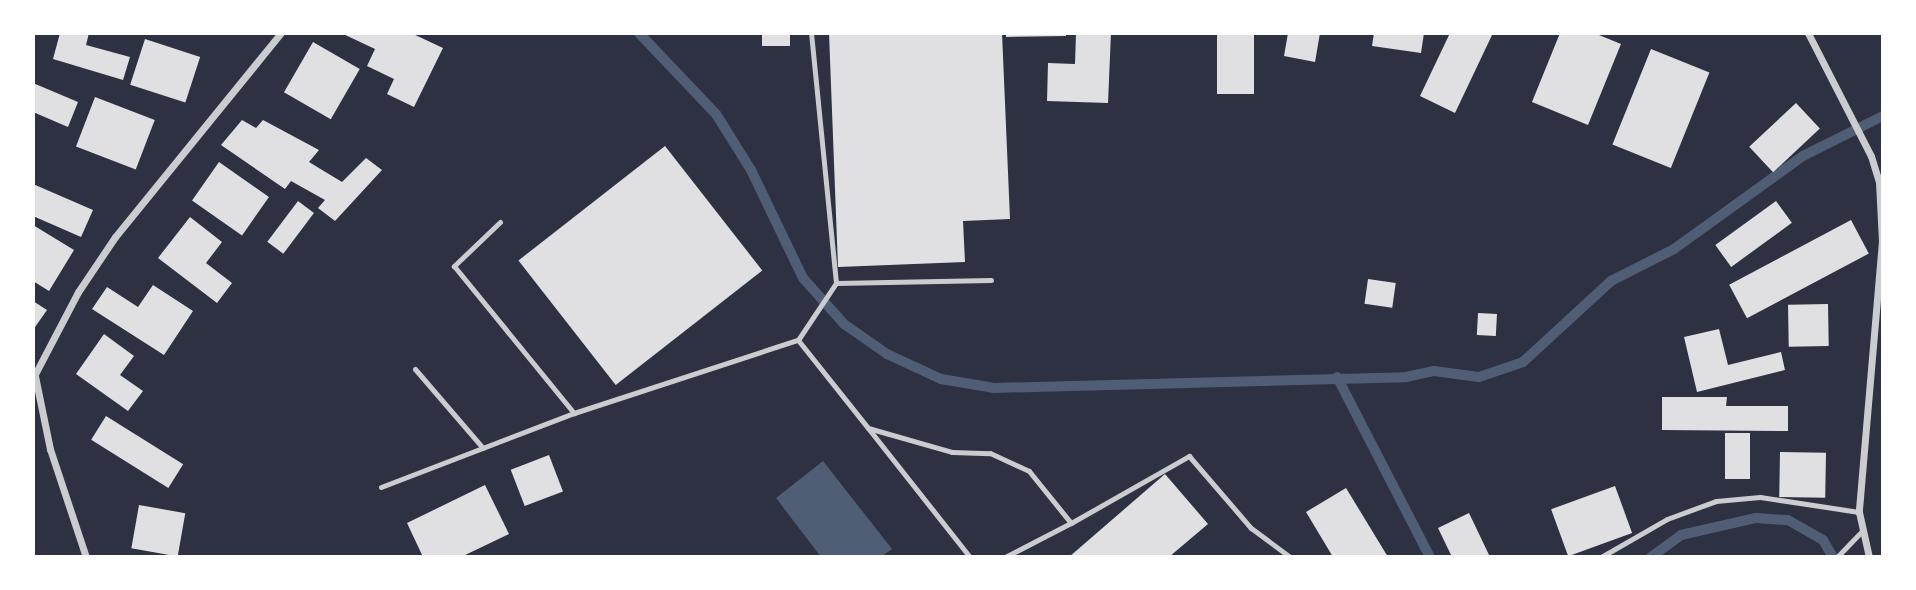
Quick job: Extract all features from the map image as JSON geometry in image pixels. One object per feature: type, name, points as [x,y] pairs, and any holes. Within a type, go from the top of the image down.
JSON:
[{"type":"street","points":[[86,557],[50,449],[34,377],[78,292],[115,237],[281,33]]},
{"type":"street","points":[[1808,33],[1871,156],[1883,212],[1859,512],[1869,557]]},
{"type":"lane","points":[[381,487],[574,413],[798,341],[836,286],[811,33]]},
{"type":"lane","points":[[500,222],[454,267],[574,413]]},
{"type":"lane","points":[[836,286],[992,281]]},
{"type":"lane","points":[[798,341],[970,557]]},
{"type":"lane","points":[[415,369],[483,448]]},
{"type":"lane","points":[[868,428],[911,443],[1000,457],[1029,471],[1071,523]]},
{"type":"lane","points":[[1006,557],[1189,456],[1251,528],[1290,557]]},
{"type":"lane","points":[[1601,557],[1667,519],[1716,501],[1760,497],[1859,512]]},
{"type":"lane","points":[[1838,557],[1862,531]]},
{"type":"water","points":[[823,461],[892,549],[881,557],[821,557],[776,498]]},
{"type":"building","points":[[60,33],[89,33],[86,45],[130,57],[123,80],[53,59]]},
{"type":"building","points":[[341,33],[411,33],[443,48],[414,107],[387,94],[394,79],[367,66],[375,49]]},
{"type":"building","points":[[762,33],[790,33],[790,46],[762,46]]},
{"type":"building","points":[[829,33],[1002,33],[1010,219],[963,221],[965,262],[838,267]]},
{"type":"building","points":[[1006,33],[1066,33],[1066,36],[1006,37]]},
{"type":"building","points":[[1076,33],[1111,33],[1108,103],[1047,101],[1048,63],[1075,64]]},
{"type":"building","points":[[1217,33],[1254,33],[1254,94],[1217,94]]},
{"type":"building","points":[[1288,33],[1320,33],[1315,62],[1284,56]]},
{"type":"building","points":[[1374,33],[1424,33],[1421,53],[1372,46]]},
{"type":"building","points":[[1450,33],[1493,33],[1455,113],[1420,96]]},
{"type":"building","points":[[1560,33],[1594,33],[1621,44],[1588,125],[1532,102]]},
{"type":"building","points":[[145,39],[200,57],[185,103],[130,85]]},
{"type":"building","points":[[313,42],[360,69],[331,119],[284,92]]},
{"type":"building","points":[[1651,49],[1709,73],[1671,168],[1612,144]]},
{"type":"building","points":[[33,83],[78,102],[68,127],[33,112]]},
{"type":"building","points":[[95,97],[155,120],[136,169],[76,146]]},
{"type":"building","points":[[1796,103],[1820,129],[1773,172],[1749,147]]},
{"type":"building","points":[[242,120],[256,128],[263,120],[319,150],[309,162],[342,182],[366,158],[382,170],[335,221],[318,208],[325,200],[291,181],[285,189],[221,145]]},
{"type":"building","points":[[665,146],[762,271],[616,385],[518,261]]},
{"type":"building","points":[[219,162],[269,197],[242,235],[192,201]]},
{"type":"building","points":[[33,184],[93,210],[81,237],[33,216]]},
{"type":"building","points":[[298,201],[314,213],[283,254],[267,242]]},
{"type":"building","points":[[1776,201],[1792,223],[1731,267],[1715,245]]},
{"type":"building","points":[[190,217],[222,242],[206,263],[232,283],[217,303],[158,258]]},
{"type":"building","points":[[1851,220],[1869,254],[1747,318],[1729,285]]},
{"type":"building","points":[[33,225],[74,250],[49,291],[33,281]]},
{"type":"building","points":[[1368,279],[1396,283],[1392,308],[1365,304]]},
{"type":"building","points":[[153,285],[193,311],[164,355],[92,309],[107,287],[138,307]]},
{"type":"building","points":[[33,301],[47,310],[33,330]]},
{"type":"building","points":[[1828,304],[1829,346],[1789,347],[1788,305]]},
{"type":"building","points":[[1478,313],[1497,314],[1496,336],[1477,335]]},
{"type":"building","points":[[1719,329],[1728,365],[1781,352],[1785,370],[1697,392],[1684,337]]},
{"type":"building","points":[[104,334],[134,356],[120,375],[143,391],[128,411],[76,374]]},
{"type":"building","points":[[1662,397],[1727,397],[1726,406],[1788,406],[1788,431],[1662,430]]},
{"type":"building","points":[[106,416],[183,464],[168,488],[91,440]]},
{"type":"building","points":[[1725,433],[1750,433],[1750,479],[1725,479]]},
{"type":"building","points":[[1780,452],[1826,453],[1825,498],[1779,497]]},
{"type":"building","points":[[549,455],[563,491],[525,506],[511,470]]},
{"type":"building","points":[[1165,474],[1208,524],[1169,557],[1069,557]]},
{"type":"building","points":[[485,485],[509,534],[461,557],[423,557],[407,523]]},
{"type":"building","points":[[1615,486],[1632,533],[1568,556],[1551,509]]},
{"type":"building","points":[[1346,488],[1388,557],[1333,557],[1306,512]]},
{"type":"building","points":[[139,505],[185,513],[178,556],[131,548]]},
{"type":"building","points":[[1469,513],[1490,557],[1452,557],[1438,528]]},
{"type":"waterway","points":[[639,33],[716,114],[751,170],[803,278],[844,324],[887,354],[941,379],[994,388],[1406,377],[1434,371],[1479,377],[1523,362],[1611,281],[1674,249],[1803,156],[1883,116]]},
{"type":"waterway","points":[[1337,377],[1430,557]]},
{"type":"waterway","points":[[1651,557],[1681,535],[1756,518],[1788,520],[1823,540],[1833,557]]}]
